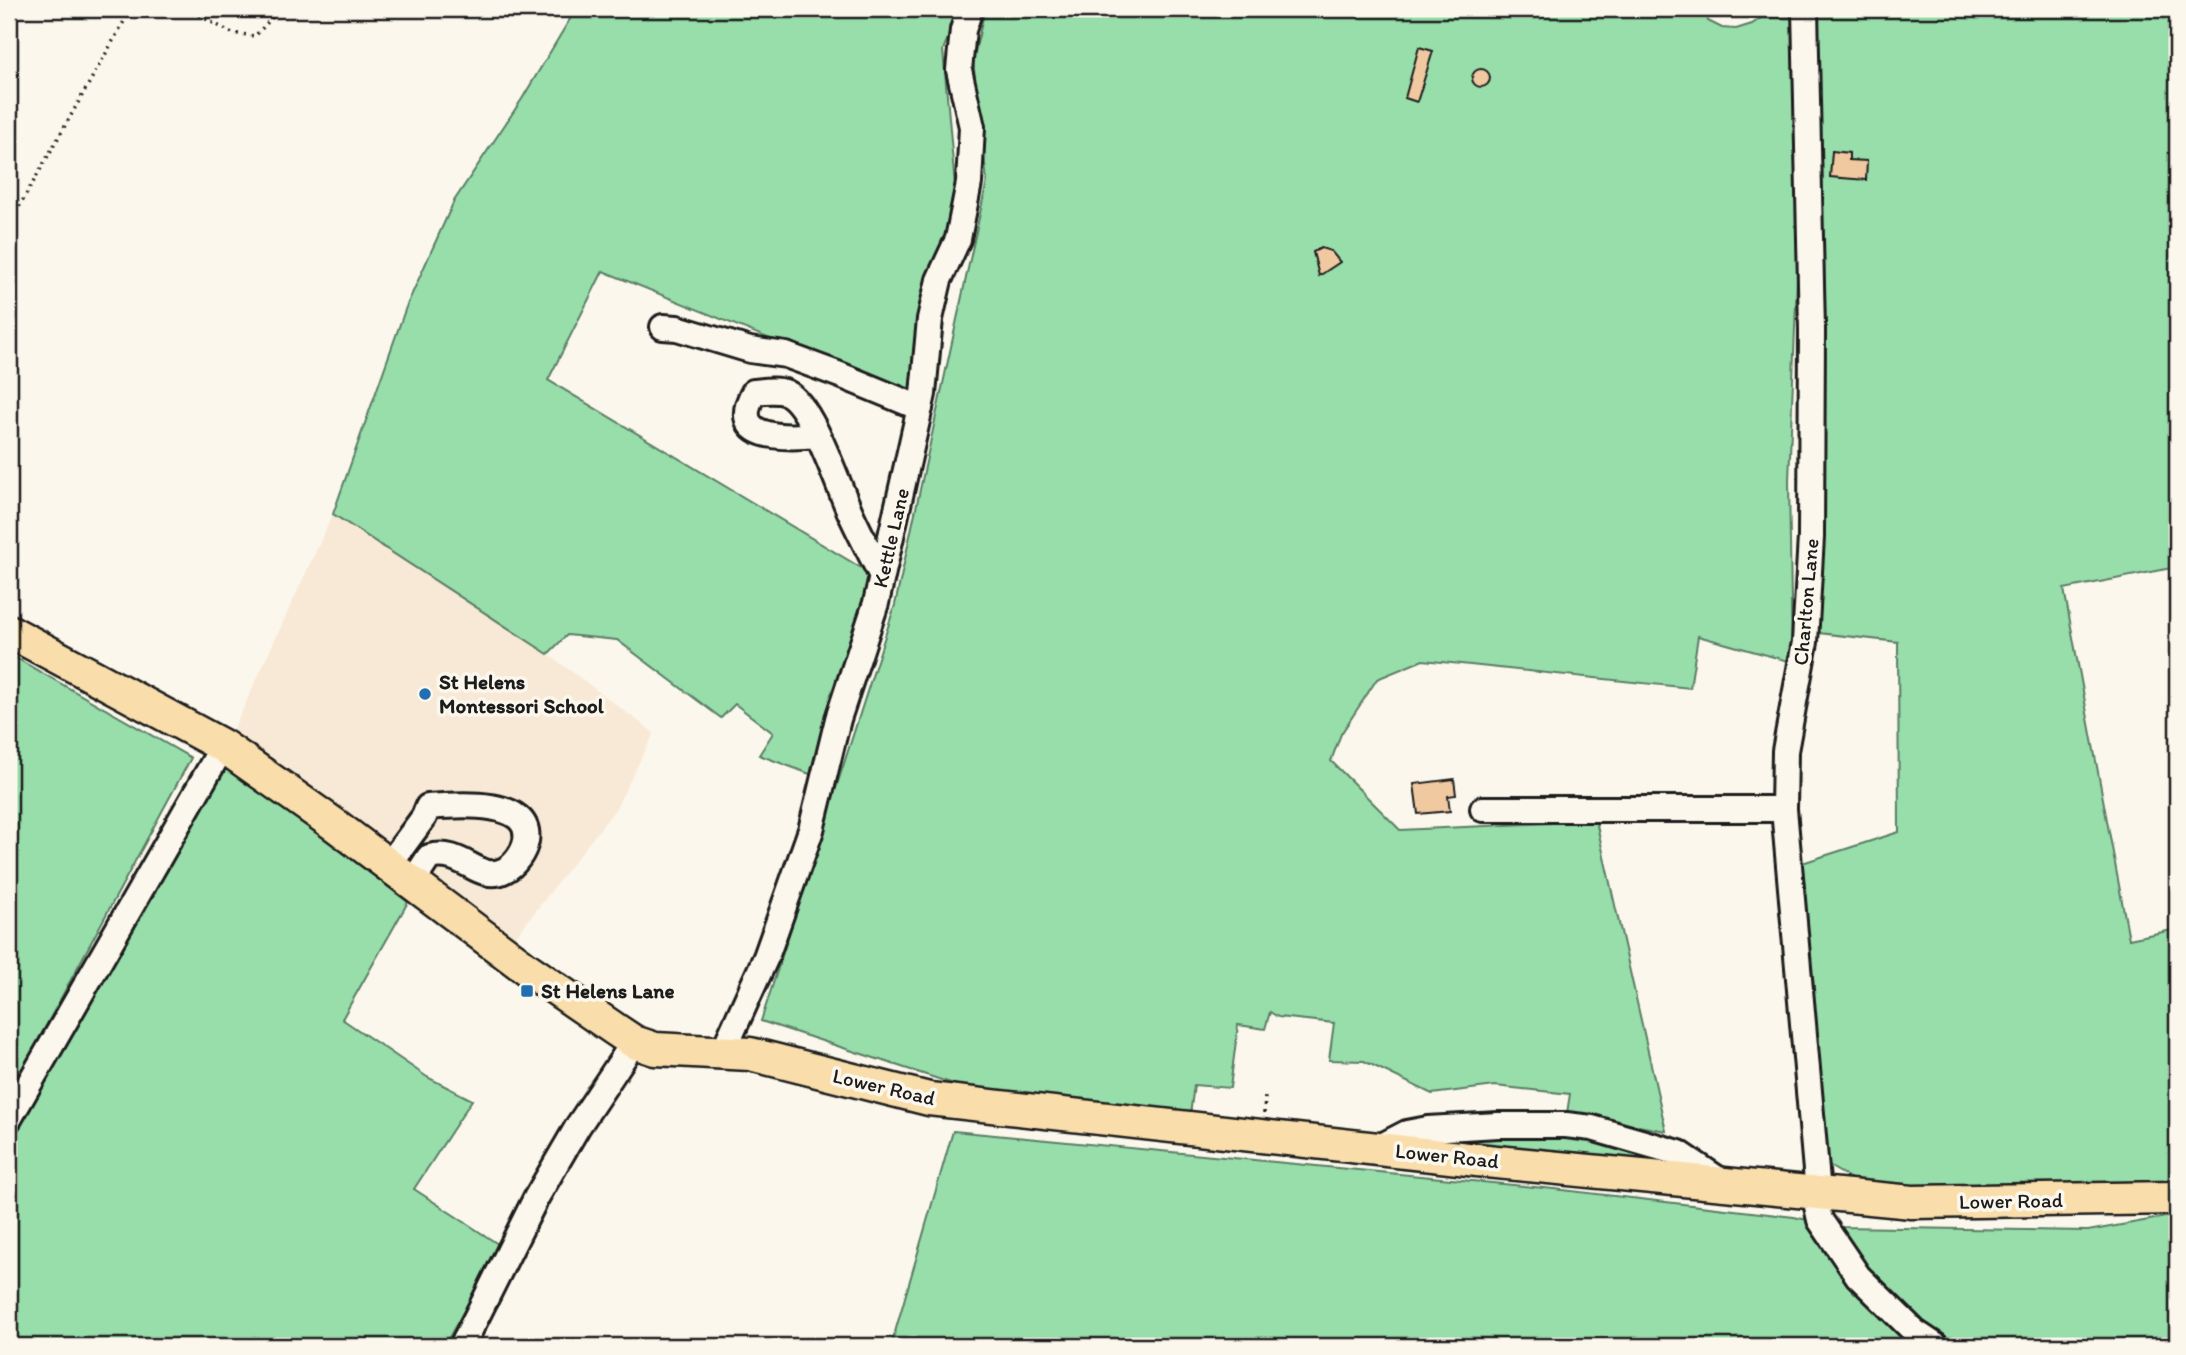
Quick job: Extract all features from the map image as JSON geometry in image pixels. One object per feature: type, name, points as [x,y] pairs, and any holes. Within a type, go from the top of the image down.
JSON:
[{"type":"main road","name":"Lower Road","points":[[9,631],[223,746],[527,969],[635,1042],[655,1049],[750,1054],[929,1099],[1376,1149],[1816,1193],[1912,1202],[2177,1198]]},
{"type":"street","name":"Kettle Lane","points":[[723,1052],[766,957],[811,830],[838,719],[876,603],[923,394],[930,319],[939,281],[958,239],[969,183],[972,127],[959,70],[962,30],[970,9]]},
{"type":"street","name":"Charlton Lane","points":[[1805,9],[1812,330],[1811,537],[1805,642],[1785,751],[1784,809],[1816,1193],[1820,1220],[1858,1276],[1915,1332],[1936,1346]]},
{"type":"street","points":[[663,327],[677,328],[750,350],[786,355],[920,408]]},
{"type":"street","points":[[817,435],[851,514],[882,576]]},
{"type":"street","points":[[9,1119],[223,746]]},
{"type":"street","points":[[482,805],[503,810],[519,819],[525,827],[527,838],[524,849],[506,870],[488,873],[479,871],[457,857],[439,855],[400,874],[428,807],[482,805]]},
{"type":"street","points":[[1483,809],[1784,809]]},
{"type":"street","points":[[462,1346],[536,1198],[578,1126],[635,1042]]},
{"type":"street","points":[[1376,1149],[1407,1133],[1428,1129],[1566,1125],[1592,1129],[1679,1153],[1726,1184]]},
{"type":"path","points":[[9,225],[131,9]]},
{"type":"path","points":[[187,9],[232,33],[255,36],[280,9]]},
{"type":"shaded area","name":"St Helens Montessori School","points":[[333,514],[548,654],[654,733],[616,808],[509,945],[229,739]]},
{"type":"green space","points":[[576,9],[960,9],[943,50],[957,209],[922,292],[920,400],[603,271],[548,380],[873,575],[815,776],[759,755],[773,733],[735,704],[721,718],[617,640],[567,635],[548,654],[333,514],[406,307],[454,201],[522,99]]},
{"type":"green space","points":[[985,9],[1705,9],[1708,21],[1722,28],[1736,29],[1761,18],[1798,17],[1816,9],[2177,9],[2177,567],[2064,589],[2129,939],[2177,929],[2177,1189],[1862,1185],[1829,1166],[1799,864],[1899,832],[1898,642],[1810,632],[1818,219],[1794,226],[1799,227],[1789,481],[1792,662],[1698,636],[1690,688],[1423,660],[1377,679],[1341,734],[1331,761],[1400,830],[1596,821],[1666,1131],[1567,1113],[1570,1094],[1495,1086],[1432,1094],[1364,1061],[1329,1060],[1334,1023],[1278,1017],[1270,1012],[1265,1029],[1238,1025],[1230,1088],[1194,1085],[1190,1115],[969,1089],[761,1021],[895,605],[987,181],[973,61]]},
{"type":"green space","points":[[9,654],[191,758],[9,1094]]},
{"type":"green space","points":[[225,762],[408,902],[342,1019],[427,1077],[472,1100],[414,1189],[501,1246],[444,1346],[9,1346],[9,1146]]},
{"type":"green space","points":[[953,1131],[1554,1189],[1794,1217],[1839,1227],[2088,1231],[2177,1215],[2177,1346],[891,1346]]},
{"type":"green space","points":[[1544,1134],[1612,1146],[1644,1156],[1677,1173],[1410,1142]]},
{"type":"building","points":[[1419,47],[1433,51],[1417,102],[1405,98]]},
{"type":"building","points":[[1481,69],[1487,72],[1490,78],[1487,84],[1481,87],[1475,84],[1472,78],[1475,72]]},
{"type":"building","points":[[1832,151],[1849,153],[1849,160],[1867,161],[1866,180],[1830,177]]},
{"type":"building","points":[[1321,248],[1331,251],[1340,262],[1319,276],[1313,252]]},
{"type":"building","points":[[1454,779],[1456,795],[1448,796],[1450,811],[1418,814],[1414,784]]},
{"type":"place","name":"St Helens Montessori School","points":[[425,694]]},
{"type":"place","name":"St Helens Lane","points":[[527,991]]}]
